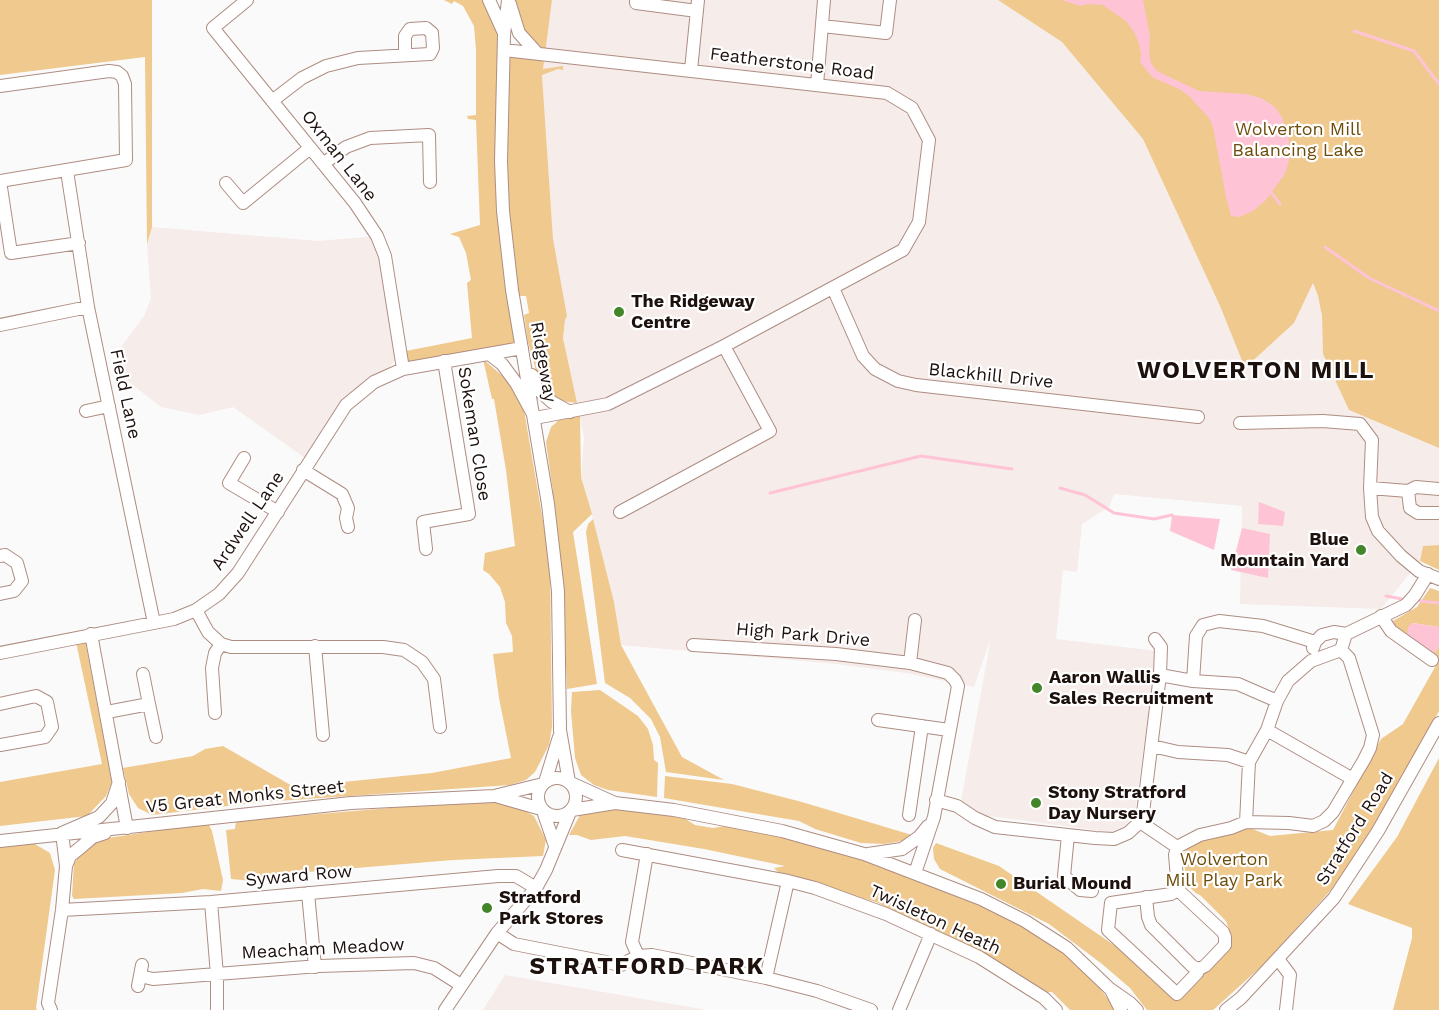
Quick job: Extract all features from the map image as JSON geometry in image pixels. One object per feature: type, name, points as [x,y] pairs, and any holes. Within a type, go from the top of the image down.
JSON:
[{"type":"street","name":"Oxman Lane","points":[[247,0],[213,28],[355,203],[377,236],[385,256],[403,369]]},
{"type":"street","points":[[489,0],[504,35]]},
{"type":"street","points":[[508,0],[519,33],[537,53]]},
{"type":"street","name":"Ridgeway","points":[[508,0],[504,35],[501,171],[503,211],[514,305],[548,504],[558,591],[560,730],[570,783]]},
{"type":"street","points":[[636,0],[636,3],[698,5],[690,70]]},
{"type":"street","points":[[817,85],[824,0]]},
{"type":"street","points":[[822,26],[886,33],[890,0]]},
{"type":"street","name":"Featherstone Road","points":[[504,50],[887,93],[912,108],[929,140],[920,222],[903,250],[724,346],[608,404],[535,418]]},
{"type":"street","points":[[272,100],[302,78],[326,66],[358,58],[405,54]]},
{"type":"street","points":[[0,86],[109,71],[122,76],[125,84],[126,160],[0,181],[11,253],[79,243]]},
{"type":"street","points":[[323,164],[346,147],[370,138],[429,135],[430,182]]},
{"type":"street","points":[[226,183],[243,203],[310,148]]},
{"type":"street","name":"Field Lane","points":[[67,171],[88,307],[154,623]]},
{"type":"street","name":"Blackhill Drive","points":[[833,288],[863,356],[875,369],[898,381],[916,386],[1198,417]]},
{"type":"street","points":[[0,325],[88,307]]},
{"type":"street","points":[[620,512],[770,431],[724,346]]},
{"type":"street","points":[[522,348],[537,387],[552,402],[570,412]]},
{"type":"street","name":"Ardwell Lane","points":[[0,653],[174,619],[196,610],[219,594],[238,573],[346,405],[374,382],[403,369],[522,348]]},
{"type":"street","points":[[489,354],[502,364],[516,383],[535,418]]},
{"type":"street","name":"Sokeman Close","points":[[426,549],[423,522],[473,518],[444,361]]},
{"type":"street","points":[[86,411],[109,406]]},
{"type":"street","points":[[1240,423],[1323,421],[1360,424],[1372,440],[1370,488],[1372,517],[1378,531],[1401,556],[1419,571],[1433,577],[1406,605],[1346,634],[1334,632],[1322,635],[1315,642],[1311,661]]},
{"type":"street","points":[[244,458],[226,488],[278,512]]},
{"type":"street","points":[[303,470],[342,494],[348,508],[346,518],[348,527]]},
{"type":"street","points":[[1370,488],[1408,491],[1416,487],[1439,489]]},
{"type":"street","points":[[1408,491],[1410,508],[1418,513],[1439,513]]},
{"type":"street","points":[[0,556],[5,555],[17,563],[22,581],[14,591],[0,594]]},
{"type":"street","points":[[196,610],[208,632],[222,644],[231,647],[383,647],[404,650],[422,662],[434,679],[440,727]]},
{"type":"street","points":[[1381,616],[1391,631],[1431,660]]},
{"type":"street","points":[[910,663],[915,620]]},
{"type":"street","points":[[1193,681],[1196,636],[1203,625],[1219,621],[1263,626],[1315,642]]},
{"type":"street","points":[[66,866],[70,856],[93,837],[121,829],[119,782],[91,634]]},
{"type":"street","points":[[1341,650],[1346,634]]},
{"type":"street","points":[[936,800],[957,806],[995,827],[1114,839],[1128,833],[1140,822],[1143,813],[1160,675],[1161,647],[1155,639]]},
{"type":"street","points":[[215,713],[212,668],[215,653],[222,644]]},
{"type":"street","name":"High Park Drive","points":[[693,645],[836,654],[910,663],[948,673],[955,680],[958,686],[934,817],[915,873]]},
{"type":"street","points":[[315,646],[323,735]]},
{"type":"street","points":[[1246,822],[1249,762],[1267,730],[1277,701],[1288,681],[1311,661],[1341,650]]},
{"type":"street","points":[[1178,890],[1171,894],[1111,903],[1108,930],[1177,994],[1197,973],[1198,969],[1205,966],[1225,945],[1225,937],[1178,890],[1175,855],[1177,847],[1200,835],[1246,822],[1313,826],[1324,821],[1333,812],[1370,748],[1373,735],[1349,658],[1341,650]]},
{"type":"street","points":[[143,674],[156,737]]},
{"type":"street","points":[[1160,675],[1193,681],[1238,684],[1277,701]]},
{"type":"street","points":[[0,704],[36,696],[47,702],[52,727],[45,736],[0,745]]},
{"type":"street","points":[[107,712],[149,704]]},
{"type":"street","points":[[878,720],[949,730]]},
{"type":"street","name":"Stratford Road","points":[[1226,1010],[1241,998],[1334,897],[1378,831],[1439,723]]},
{"type":"street","points":[[909,815],[922,726]]},
{"type":"street","name":"Ridgeway","points":[[544,783],[560,730]]},
{"type":"street","points":[[1267,730],[1351,778]]},
{"type":"street","points":[[1152,746],[1178,752],[1228,755],[1249,762]]},
{"type":"street","points":[[555,846],[537,798],[544,783],[557,778],[615,803]]},
{"type":"street","points":[[51,1010],[48,1003],[66,866],[62,833],[99,817],[112,803],[119,782]]},
{"type":"street","name":"V5 Great Monks Street","points":[[0,841],[351,803],[494,796],[544,783]]},
{"type":"street","points":[[445,1010],[497,933],[536,888],[546,870],[575,805],[576,794],[570,783]]},
{"type":"street","name":"V5 Great Monks Street","points":[[494,796],[542,810]]},
{"type":"street","points":[[542,810],[559,817],[571,811],[615,803],[639,805],[782,831],[864,854],[981,899],[1024,921],[1067,948],[1110,989],[1131,1003],[1137,1010]]},
{"type":"street","points":[[864,854],[902,849],[920,837],[934,817]]},
{"type":"street","points":[[1140,822],[1177,847]]},
{"type":"street","points":[[1068,835],[1064,876],[1080,890],[1092,891]]},
{"type":"street","name":"Twisleton Heath","points":[[622,850],[788,881],[815,888],[886,914],[979,957],[1044,998],[1056,1010]]},
{"type":"street","points":[[638,956],[632,942],[648,854]]},
{"type":"street","name":"Syward Row","points":[[62,910],[211,902],[498,876],[516,876],[536,888]]},
{"type":"street","points":[[766,978],[788,881]]},
{"type":"street","points":[[308,893],[315,967]]},
{"type":"street","points":[[1146,897],[1151,925],[1192,966],[1198,969]]},
{"type":"street","points":[[211,902],[218,1010]]},
{"type":"street","points":[[497,933],[514,944],[621,965],[638,956],[652,955],[766,978],[871,1010]]},
{"type":"street","points":[[899,1010],[931,934]]},
{"type":"street","points":[[1278,959],[1290,975],[1286,1010]]},
{"type":"street","name":"Meacham Meadow","points":[[140,976],[153,979],[315,967],[414,963],[434,968],[461,985]]},
{"type":"street","points":[[1110,989],[1121,1010]]},
{"type":"street","name":"Stratford Road","points":[[1233,1010],[1241,998]]},
{"type":"shaded area","points":[[552,0],[998,0],[1062,42],[1143,139],[1220,306],[1245,368],[1294,323],[1313,283],[1322,316],[1323,354],[1349,410],[1439,448],[1439,545],[1423,546],[1420,561],[1381,609],[1240,604],[1242,506],[1114,494],[1109,507],[1082,524],[1077,572],[1063,570],[1056,639],[1157,651],[1135,812],[1125,826],[1110,832],[981,815],[961,801],[991,638],[974,687],[906,673],[836,664],[621,645],[614,602],[581,477],[584,437],[563,338],[567,316],[553,239],[542,75]]},
{"type":"shaded area","points":[[1062,0],[1143,0],[1150,36],[1149,53],[1151,63],[1157,71],[1199,91],[1246,94],[1261,98],[1275,107],[1282,117],[1291,154],[1285,174],[1265,201],[1253,211],[1239,217],[1231,216],[1213,127],[1209,118],[1181,90],[1152,77],[1140,62],[1139,44],[1126,21],[1103,5],[1080,6]]},
{"type":"shaded area","points":[[152,227],[318,241],[377,236],[401,352],[388,369],[354,391],[305,458],[233,407],[199,415],[161,407],[119,374],[118,351],[144,316],[151,299],[147,244]]},
{"type":"shaded area","points":[[1259,502],[1285,512],[1283,526],[1258,524]]},
{"type":"shaded area","points":[[1172,515],[1220,519],[1214,550],[1170,531]]},
{"type":"shaded area","points":[[1242,528],[1270,534],[1268,578],[1231,570]]},
{"type":"shaded area","points":[[1412,623],[1439,627],[1439,645],[1436,651],[1430,654],[1407,637],[1408,627]]},
{"type":"shaded area","points":[[505,975],[707,1010],[483,1010]]},
{"type":"green space","points":[[0,0],[152,0],[152,227],[147,244],[145,57],[0,75]]},
{"type":"green space","points":[[444,0],[489,0],[504,50],[536,53],[509,0],[552,0],[543,69],[563,66],[563,70],[558,69],[542,75],[553,239],[567,316],[563,338],[577,403],[560,401],[540,385],[528,342],[524,315],[529,313],[526,296],[515,296],[522,348],[403,369],[401,352],[472,338],[467,283],[471,280],[466,253],[459,237],[450,234],[480,225],[476,120],[468,119],[467,116],[476,115],[476,50],[474,26],[463,6],[454,1],[452,4]]},
{"type":"green space","name":"Wolverton Mill Balancing Lake","points":[[998,0],[1439,0],[1439,448],[1349,410],[1323,354],[1322,316],[1313,283],[1294,323],[1245,368],[1220,306],[1143,139],[1062,42]]},
{"type":"green space","points":[[483,359],[507,380],[524,410],[550,562],[552,727],[549,745],[535,772],[526,780],[510,785],[262,802],[152,815],[138,808],[129,794],[123,768],[193,756],[205,749],[223,746],[294,787],[432,773],[511,758],[493,654],[513,652],[512,636],[506,623],[505,602],[500,587],[483,570],[485,553],[515,546],[506,470],[494,399],[492,399]]},
{"type":"green space","points":[[580,415],[581,477],[592,514],[573,532],[597,684],[567,689],[562,573],[546,442],[551,427],[559,420]]},
{"type":"green space","points":[[593,519],[614,602],[621,645],[682,757],[724,780],[666,772],[660,737],[651,719],[630,698],[605,683],[586,532],[588,524]]},
{"type":"green space","points":[[1439,545],[1439,570],[1420,561],[1423,546]]},
{"type":"green space","points":[[1430,588],[1439,591],[1439,627],[1412,623],[1436,651],[1439,645],[1439,658],[1432,656],[1396,629],[1393,621],[1417,607]]},
{"type":"green space","points":[[85,640],[112,782],[106,796],[87,816],[0,826],[0,782],[102,764],[76,642]]},
{"type":"green space","name":"Wolverton Mill Play Park","points":[[1439,660],[1439,711],[1374,832],[1330,891],[1263,965],[1213,1010],[1147,1010],[1130,988],[1049,924],[940,869],[934,859],[933,848],[936,843],[999,866],[1124,952],[1173,999],[1232,938],[1226,921],[1187,885],[1183,855],[1191,844],[1250,828],[1270,836],[1333,830],[1381,739],[1403,724]]},
{"type":"green space","points":[[600,690],[638,716],[648,729],[653,745],[654,760],[658,763],[657,797],[608,790],[594,785],[581,775],[575,758],[571,711],[572,692]]},
{"type":"green space","points":[[1439,758],[1439,1010],[1393,1010],[1412,938],[1412,928],[1348,904],[1397,837]]},
{"type":"green space","points":[[665,776],[732,784],[912,835],[902,841],[885,844],[861,843],[815,829],[799,821],[664,798]]},
{"type":"green space","points":[[472,801],[512,804],[534,816],[546,840],[543,856],[453,860],[271,875],[253,881],[231,879],[226,830],[235,829],[236,821]]},
{"type":"green space","points":[[614,806],[676,813],[695,825],[713,828],[738,824],[810,841],[911,874],[997,910],[1055,945],[1087,971],[1116,1010],[1070,1010],[1052,992],[1047,992],[965,944],[876,902],[780,874],[774,868],[785,866],[625,836],[591,840],[569,835],[580,815]]},
{"type":"green space","points":[[208,823],[212,831],[223,880],[221,891],[203,889],[182,893],[74,899],[72,896],[74,863],[88,846],[108,838]]},
{"type":"green space","points":[[33,843],[50,853],[55,870],[37,1010],[0,1010],[0,848]]},
{"type":"waterway","points":[[1354,31],[1414,51],[1439,84]]},
{"type":"waterway","points":[[1270,191],[1280,204]]},
{"type":"waterway","points":[[1325,247],[1369,278],[1439,311]]},
{"type":"waterway","points":[[770,493],[921,456],[1012,469]]},
{"type":"waterway","points":[[1060,488],[1085,495],[1114,513],[1154,519],[1172,515]]},
{"type":"waterway","points":[[1386,596],[1402,599]]},
{"type":"waterway","points":[[1420,601],[1439,603]]},
{"type":"place","name":"The Ridgeway Centre","points":[[619,312]]},
{"type":"place","name":"Blue Mountain Yard","points":[[1361,550]]},
{"type":"place","name":"Aaron Wallis Sales Recruitment","points":[[1037,688]]},
{"type":"place","name":"Stony Stratford Day Nursery","points":[[1036,803]]},
{"type":"place","name":"Burial Mound","points":[[1001,884]]},
{"type":"place","name":"Stratford Park Stores","points":[[487,908]]},
{"type":"district","name":"WOLVERTON MILL","points":[[1256,371]]},
{"type":"district","name":"STRATFORD PARK","points":[[647,967]]}]
